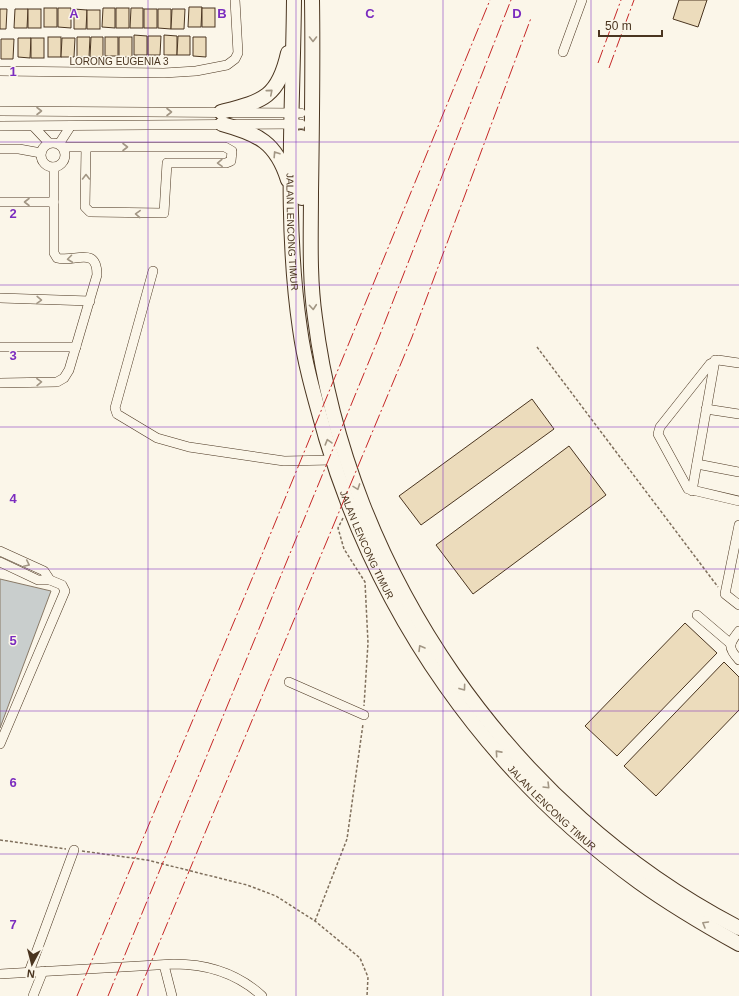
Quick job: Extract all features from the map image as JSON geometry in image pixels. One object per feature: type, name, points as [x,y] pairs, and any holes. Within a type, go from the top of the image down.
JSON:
[{"type":"highway","name":"JALAN LENCONG TIMUR","points":[[294,0],[297,118],[291,190],[292,237],[300,330],[310,381],[333,460],[359,532],[388,592],[442,681],[484,738],[538,795],[608,858],[659,896],[739,944]]},
{"type":"highway","points":[[304,0],[297,118],[304,222],[311,268]]},
{"type":"highway","name":"JALAN LENCONG TIMUR","points":[[312,0],[311,268],[314,317],[333,411],[352,471],[374,532],[398,582],[452,673],[487,720],[536,776],[585,822],[633,862],[694,904],[739,928]]},
{"type":"highway","points":[[222,118],[270,93],[276,87],[284,70],[294,24]]},
{"type":"highway","points":[[222,118],[261,138],[270,146],[277,154],[291,190]]},
{"type":"street","name":"LORONG EUGENIA 3","points":[[0,71],[172,73],[196,71],[227,65],[235,59],[238,53],[235,0]]},
{"type":"street","points":[[563,52],[582,0]]},
{"type":"street","points":[[0,111],[222,118],[297,118]]},
{"type":"street","points":[[0,126],[70,127],[222,118]]},
{"type":"street","points":[[34,127],[49,143],[61,146],[225,147],[232,152],[232,157],[231,161],[226,163],[167,163],[164,213],[90,212],[85,207],[86,147]]},
{"type":"street","points":[[49,143],[44,147],[41,153],[44,163],[54,167],[61,164],[65,158],[61,146],[70,127]]},
{"type":"street","points":[[0,148],[19,148],[41,153]]},
{"type":"street","points":[[0,383],[57,382],[64,378],[69,370],[97,275],[97,266],[93,260],[87,256],[61,260],[56,258],[54,253],[54,167]]},
{"type":"street","points":[[0,202],[54,202]]},
{"type":"street","points":[[154,271],[115,408],[117,414],[158,438],[189,447],[284,461],[333,460]]},
{"type":"street","points":[[0,298],[90,301]]},
{"type":"street","points":[[0,347],[76,347]]},
{"type":"street","points":[[692,491],[715,360]]},
{"type":"street","points":[[739,363],[715,360],[707,367],[658,432],[686,488],[692,491],[739,501]]},
{"type":"street","points":[[706,408],[739,414]]},
{"type":"street","points":[[696,464],[739,472]]},
{"type":"street","points":[[739,525],[725,594],[739,605]]},
{"type":"street","points":[[0,551],[44,571],[50,580]]},
{"type":"street","points":[[0,562],[38,580],[50,580],[62,585],[65,591],[0,744]]},
{"type":"street","points":[[697,615],[731,644]]},
{"type":"street","points":[[739,631],[731,644],[731,652],[739,660]]},
{"type":"street","points":[[289,682],[364,715]]},
{"type":"street","points":[[29,972],[74,850]]},
{"type":"street","points":[[0,974],[164,965],[193,965],[219,969],[239,978],[262,996]]},
{"type":"street","points":[[164,965],[172,996]]},
{"type":"street","points":[[33,996],[43,971]]},
{"type":"path","points":[[537,347],[688,548],[725,594]]},
{"type":"path","points":[[0,840],[147,860],[247,885],[269,893],[315,921],[360,958],[368,977],[367,996]]},
{"type":"shaded area","points":[[0,579],[51,591],[0,728]]},
{"type":"building","points":[[679,0],[707,0],[698,27],[673,19]]},
{"type":"building","points":[[189,7],[202,7],[201,27],[188,27]]},
{"type":"building","points":[[44,8],[57,8],[57,27],[44,27]]},
{"type":"building","points":[[58,8],[71,8],[71,28],[58,27]]},
{"type":"building","points":[[103,8],[115,8],[115,28],[102,27]]},
{"type":"building","points":[[116,8],[129,8],[129,28],[116,28]]},
{"type":"building","points":[[131,8],[143,8],[143,28],[130,28]]},
{"type":"building","points":[[202,8],[215,8],[215,27],[202,27]]},
{"type":"building","points":[[0,9],[7,9],[6,29],[0,29]]},
{"type":"building","points":[[15,9],[28,9],[27,28],[14,28]]},
{"type":"building","points":[[28,9],[41,9],[41,28],[28,28]]},
{"type":"building","points":[[74,9],[87,10],[86,29],[74,29]]},
{"type":"building","points":[[144,9],[157,9],[157,28],[144,28]]},
{"type":"building","points":[[158,9],[171,9],[171,29],[158,28]]},
{"type":"building","points":[[172,9],[185,9],[184,29],[171,29]]},
{"type":"building","points":[[87,10],[100,10],[100,29],[87,29]]},
{"type":"building","points":[[134,35],[147,36],[147,55],[134,55]]},
{"type":"building","points":[[164,35],[177,36],[177,55],[164,55]]},
{"type":"building","points":[[148,36],[161,36],[160,55],[148,55]]},
{"type":"building","points":[[178,36],[190,36],[190,55],[177,55]]},
{"type":"building","points":[[48,37],[61,37],[61,57],[48,57]]},
{"type":"building","points":[[77,37],[90,37],[89,57],[77,57]]},
{"type":"building","points":[[91,37],[103,37],[103,57],[90,57]]},
{"type":"building","points":[[105,37],[118,37],[118,56],[105,56]]},
{"type":"building","points":[[119,37],[132,37],[132,57],[119,57]]},
{"type":"building","points":[[193,37],[206,37],[206,57],[193,56]]},
{"type":"building","points":[[18,38],[31,38],[30,58],[18,57]]},
{"type":"building","points":[[31,38],[44,38],[44,58],[31,58]]},
{"type":"building","points":[[62,38],[75,38],[74,57],[61,57]]},
{"type":"building","points":[[1,39],[14,39],[13,59],[1,59]]},
{"type":"building","points":[[532,399],[554,429],[421,525],[399,496]]},
{"type":"building","points":[[569,446],[606,495],[473,594],[436,545]]},
{"type":"building","points":[[685,623],[717,653],[617,756],[585,726]]},
{"type":"building","points":[[724,662],[739,677],[739,710],[656,796],[624,766]]},
{"type":"power","points":[[77,996],[254,574],[490,0]]},
{"type":"power","points":[[108,996],[379,337],[511,0]]},
{"type":"power","points":[[598,63],[621,0]]},
{"type":"power","points":[[609,68],[634,0]]},
{"type":"power","points":[[137,996],[412,337],[531,18]]}]
